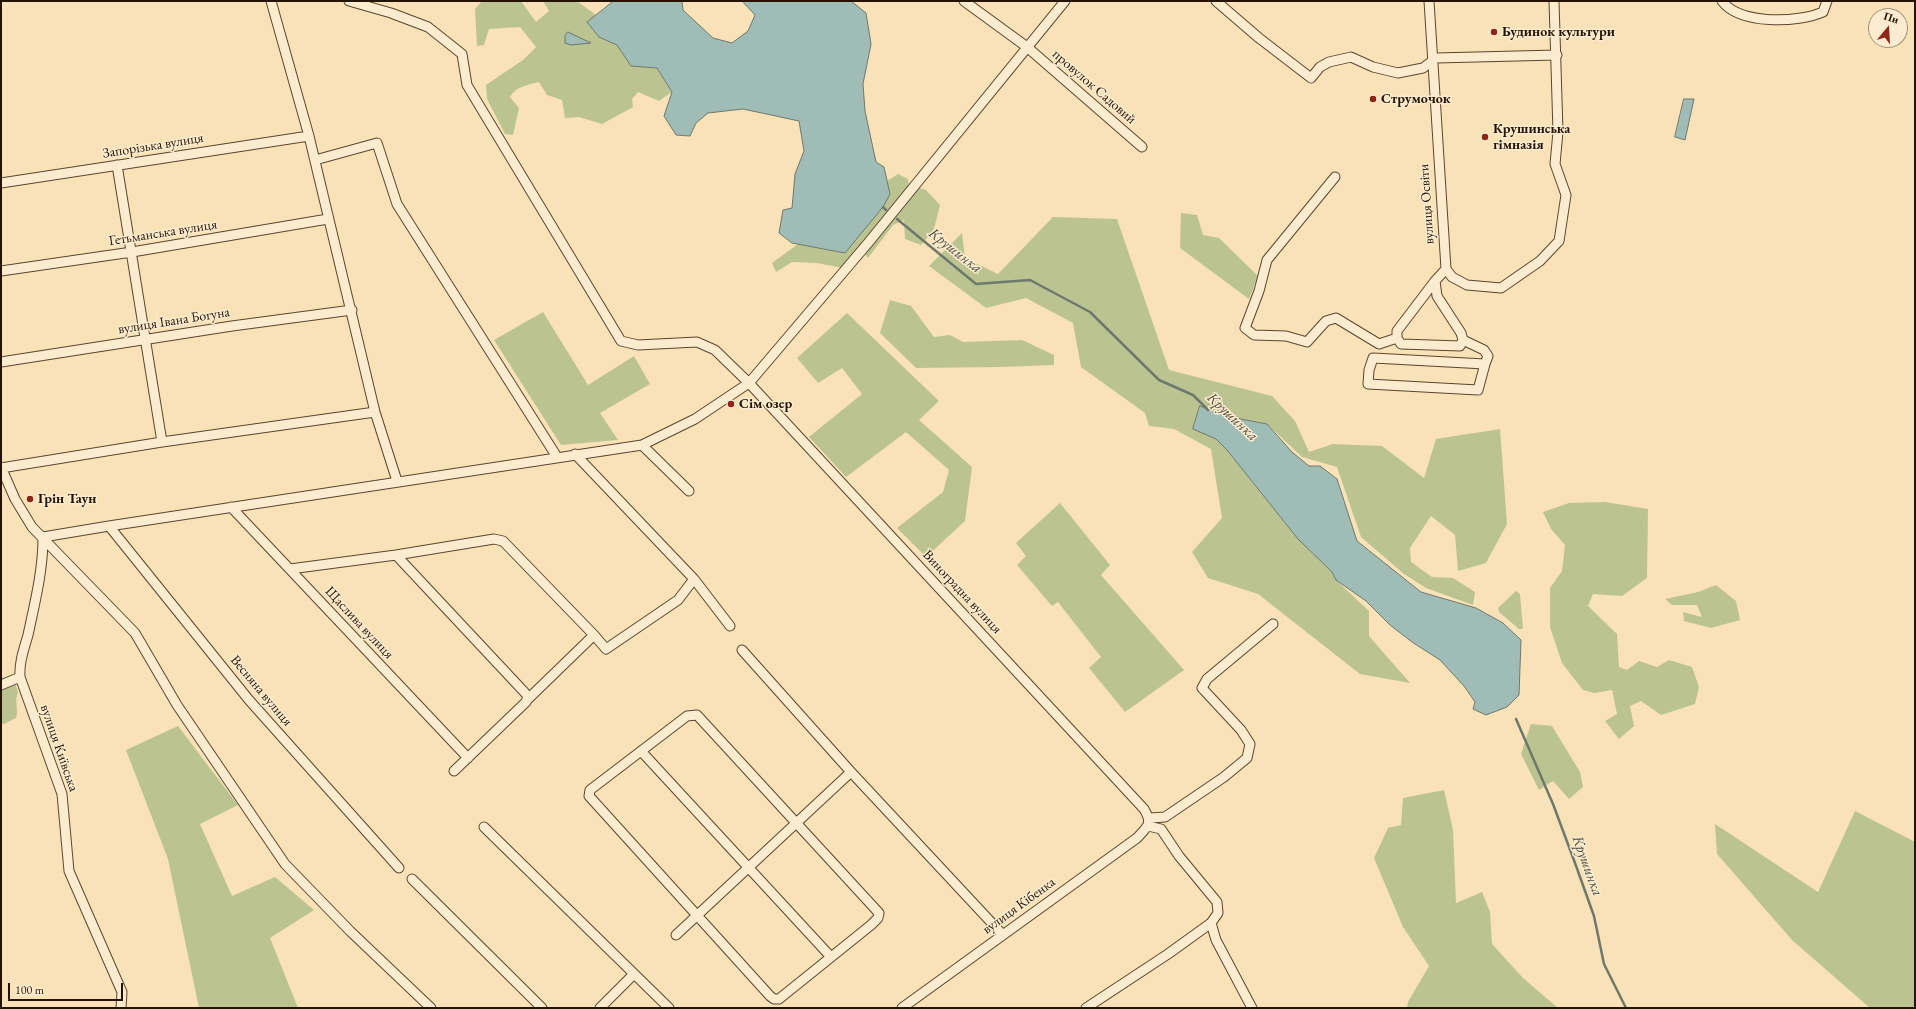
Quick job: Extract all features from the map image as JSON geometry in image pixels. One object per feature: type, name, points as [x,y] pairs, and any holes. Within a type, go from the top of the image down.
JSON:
[{"type":"street","points":[[271,1],[309,136],[328,220],[352,310],[375,412],[397,481]]},
{"type":"street","name":"Виноградна вулиця","points":[[349,1],[392,13],[428,27],[462,54],[467,85],[621,341],[638,345],[698,342],[715,350],[749,383],[1144,809],[1149,822]]},
{"type":"street","name":"провулок Садовий","points":[[964,1],[1026,47],[1142,147]]},
{"type":"street","points":[[42,537],[397,481],[642,445],[694,419],[749,383],[868,243],[1026,47],[1065,1]]},
{"type":"street","points":[[1216,1],[1259,38],[1311,78],[1320,67],[1329,62],[1351,57],[1373,67],[1398,73],[1423,68],[1436,58],[1557,55]]},
{"type":"street","name":"вулиця Освіти","points":[[1429,1],[1431,62],[1446,269]]},
{"type":"street","points":[[1435,280],[1437,296],[1462,334],[1463,340],[1460,346],[1401,344],[1397,338],[1397,331],[1435,280],[1446,269],[1452,278],[1467,285],[1501,288],[1540,261],[1559,241],[1566,195],[1555,164],[1558,132],[1557,55],[1554,1]]},
{"type":"street","points":[[1722,1],[1739,14],[1758,19],[1790,19],[1812,16],[1822,12],[1827,2]]},
{"type":"street","name":"Запорізька вулиця","points":[[1,183],[309,136]]},
{"type":"street","points":[[315,160],[377,143],[397,204],[557,457]]},
{"type":"street","points":[[117,165],[132,252],[144,339],[162,442]]},
{"type":"street","points":[[1335,177],[1267,260],[1259,291],[1245,328],[1254,335],[1286,336],[1307,342],[1326,321],[1336,318],[1379,344]]},
{"type":"street","name":"Гетьманська вулиця","points":[[1,271],[132,252],[328,220]]},
{"type":"street","name":"вулиця Івана Богуна","points":[[1,362],[144,339],[352,310]]},
{"type":"street","points":[[1397,338],[1379,344],[1369,370],[1368,384],[1478,390],[1488,356],[1484,350],[1463,340]]},
{"type":"street","points":[[1373,358],[1485,364]]},
{"type":"street","points":[[375,412],[162,442],[1,467],[15,498],[32,527],[135,633],[177,705],[285,864],[350,931],[431,1008]]},
{"type":"street","points":[[642,445],[689,491]]},
{"type":"street","points":[[575,454],[694,579],[730,626]]},
{"type":"street","name":"Щаслива вулиця","points":[[231,507],[468,758]]},
{"type":"street","name":"Весняна вулиця","points":[[109,526],[249,700],[399,868]]},
{"type":"street","name":"вулиця Київська","points":[[42,537],[41,572],[19,665],[20,677],[62,794],[69,871],[122,992],[122,1008]]},
{"type":"street","points":[[290,569],[396,555],[494,539],[503,542],[606,649],[678,600],[694,579]]},
{"type":"street","points":[[396,555],[528,696],[528,699]]},
{"type":"street","points":[[1149,822],[1164,817],[1224,777],[1247,758],[1250,744],[1241,730],[1202,688],[1207,679],[1273,624]]},
{"type":"street","points":[[454,771],[594,635]]},
{"type":"street","points":[[742,650],[851,772],[1003,935]]},
{"type":"street","points":[[1,685],[20,677]]},
{"type":"street","points":[[697,715],[879,913],[878,918],[779,999],[774,999],[696,916],[589,796],[590,790],[641,751],[687,716],[697,715]]},
{"type":"street","points":[[641,751],[747,868],[831,957]]},
{"type":"street","points":[[676,935],[851,772]]},
{"type":"street","points":[[1086,1008],[1211,924],[1218,914],[1217,902],[1180,856],[1161,829],[1149,822]]},
{"type":"street","name":"вулиця Кібенка","points":[[902,1008],[1137,838],[1149,822]]},
{"type":"street","points":[[484,828],[669,1008]]},
{"type":"street","points":[[412,878],[542,1008]]},
{"type":"street","points":[[1211,924],[1216,940],[1252,1008]]},
{"type":"street","points":[[600,1008],[634,974]]},
{"type":"green space","points":[[482,1],[521,1],[536,22],[549,11],[543,1],[577,1],[596,15],[587,22],[599,37],[617,45],[631,66],[657,68],[672,92],[659,101],[638,92],[632,99],[633,107],[602,124],[579,117],[565,118],[562,100],[547,95],[539,82],[523,86],[516,90],[510,97],[519,108],[513,135],[505,134],[487,99],[486,85],[523,60],[536,47],[520,27],[489,29],[484,45],[477,46],[475,9]]},
{"type":"green space","points":[[898,174],[908,179],[909,184],[901,198],[843,268],[817,263],[792,262],[776,272],[772,263],[798,244],[845,253],[889,194],[887,181]]},
{"type":"green space","points":[[917,187],[926,190],[940,205],[934,229],[921,245],[905,239],[904,220],[893,225],[868,258],[865,254]]},
{"type":"green space","points":[[1181,213],[1197,215],[1203,235],[1219,238],[1258,276],[1249,299],[1180,248]]},
{"type":"green space","points":[[1053,217],[1117,219],[1169,370],[1272,396],[1295,421],[1309,452],[1333,444],[1382,446],[1424,478],[1436,439],[1500,429],[1507,524],[1486,563],[1458,571],[1455,535],[1431,516],[1410,548],[1411,562],[1432,577],[1453,578],[1475,592],[1473,605],[1426,588],[1404,574],[1361,537],[1337,467],[1302,457],[1267,424],[1230,417],[1200,406],[1193,429],[1216,439],[1227,450],[1298,539],[1332,572],[1336,580],[1369,611],[1369,636],[1410,683],[1360,674],[1258,594],[1208,578],[1192,552],[1222,518],[1211,449],[1174,429],[1149,426],[1145,413],[1081,367],[1073,323],[1026,298],[986,308],[929,266],[962,233],[965,258],[998,274]]},
{"type":"green space","points":[[890,300],[911,306],[934,337],[950,335],[963,342],[1022,340],[1054,355],[1054,365],[916,368],[880,333]]},
{"type":"green space","points":[[543,312],[588,385],[634,356],[650,384],[600,413],[618,440],[561,445],[494,340]]},
{"type":"green space","points":[[847,313],[939,401],[919,420],[972,467],[965,521],[926,557],[897,528],[943,492],[949,470],[906,432],[846,477],[809,437],[862,394],[842,368],[818,383],[797,358]]},
{"type":"green space","points":[[1605,502],[1648,509],[1647,578],[1622,596],[1593,594],[1588,606],[1617,634],[1619,667],[1627,670],[1639,661],[1657,667],[1669,660],[1692,667],[1699,687],[1695,704],[1661,715],[1641,701],[1630,706],[1634,726],[1619,739],[1605,721],[1617,714],[1612,690],[1594,693],[1583,690],[1562,663],[1550,627],[1550,588],[1562,571],[1565,545],[1551,529],[1543,512],[1569,503]]},
{"type":"green space","points":[[1060,503],[1110,565],[1101,575],[1184,670],[1125,712],[1089,668],[1101,657],[1058,602],[1052,606],[1017,565],[1026,556],[1016,543]]},
{"type":"green space","points":[[1716,585],[1736,601],[1740,620],[1711,628],[1684,621],[1683,612],[1702,617],[1697,605],[1672,605],[1665,599],[1698,592]]},
{"type":"green space","points":[[1516,591],[1520,594],[1523,629],[1519,629],[1499,612],[1498,608]]},
{"type":"green space","points":[[1,676],[6,681],[15,683],[18,692],[16,699],[16,718],[4,724],[1,723]]},
{"type":"green space","points":[[1531,724],[1552,726],[1580,772],[1583,787],[1569,799],[1553,781],[1539,790],[1521,754]]},
{"type":"green space","points":[[178,726],[238,805],[200,824],[232,896],[275,877],[314,910],[270,938],[298,1008],[199,1008],[168,859],[126,750]]},
{"type":"green space","points":[[1444,790],[1453,830],[1456,903],[1482,892],[1490,912],[1492,944],[1523,978],[1558,1008],[1407,1008],[1408,1002],[1429,966],[1403,927],[1374,858],[1388,828],[1401,825],[1403,798]]},
{"type":"green space","points":[[1855,811],[1915,842],[1915,1008],[1870,1008],[1792,940],[1717,854],[1715,824],[1818,892]]},
{"type":"water","points":[[610,1],[682,1],[683,10],[713,38],[732,43],[748,31],[755,15],[742,1],[851,1],[866,13],[871,44],[863,84],[865,111],[876,162],[884,167],[890,194],[883,207],[845,253],[792,243],[779,233],[783,210],[792,208],[795,174],[804,151],[799,121],[743,109],[708,113],[696,123],[690,136],[676,135],[664,116],[672,92],[657,68],[631,66],[617,45],[599,37],[587,22],[611,3]]},
{"type":"water","points":[[568,32],[591,43],[571,45],[565,43],[565,36]]},
{"type":"water","points":[[1684,99],[1694,99],[1685,140],[1675,137]]},
{"type":"water","points":[[1200,406],[1230,417],[1267,424],[1292,452],[1309,466],[1320,466],[1337,479],[1357,541],[1421,592],[1476,608],[1503,623],[1521,640],[1519,695],[1507,707],[1486,715],[1473,709],[1475,702],[1464,686],[1440,660],[1412,642],[1390,625],[1366,601],[1336,580],[1332,572],[1298,539],[1227,450],[1216,439],[1193,429]]},
{"type":"waterway","points":[[883,207],[886,210]]},
{"type":"waterway","name":"Крушинка","points":[[897,219],[976,284],[1030,280],[1090,312],[1159,380],[1193,395],[1208,410]]},
{"type":"waterway","name":"Крушинка","points":[[1516,719],[1553,804],[1575,863],[1594,916],[1604,964],[1626,1008]]},
{"type":"place","name":"Будинок культури","points":[[1494,32]]},
{"type":"place","name":"Струмочок","points":[[1373,99]]},
{"type":"place","name":"Крушинська гімназія","points":[[1485,137]]},
{"type":"place","name":"Сім озер","points":[[731,404]]},
{"type":"place","name":"Грін Таун","points":[[30,499]]}]
